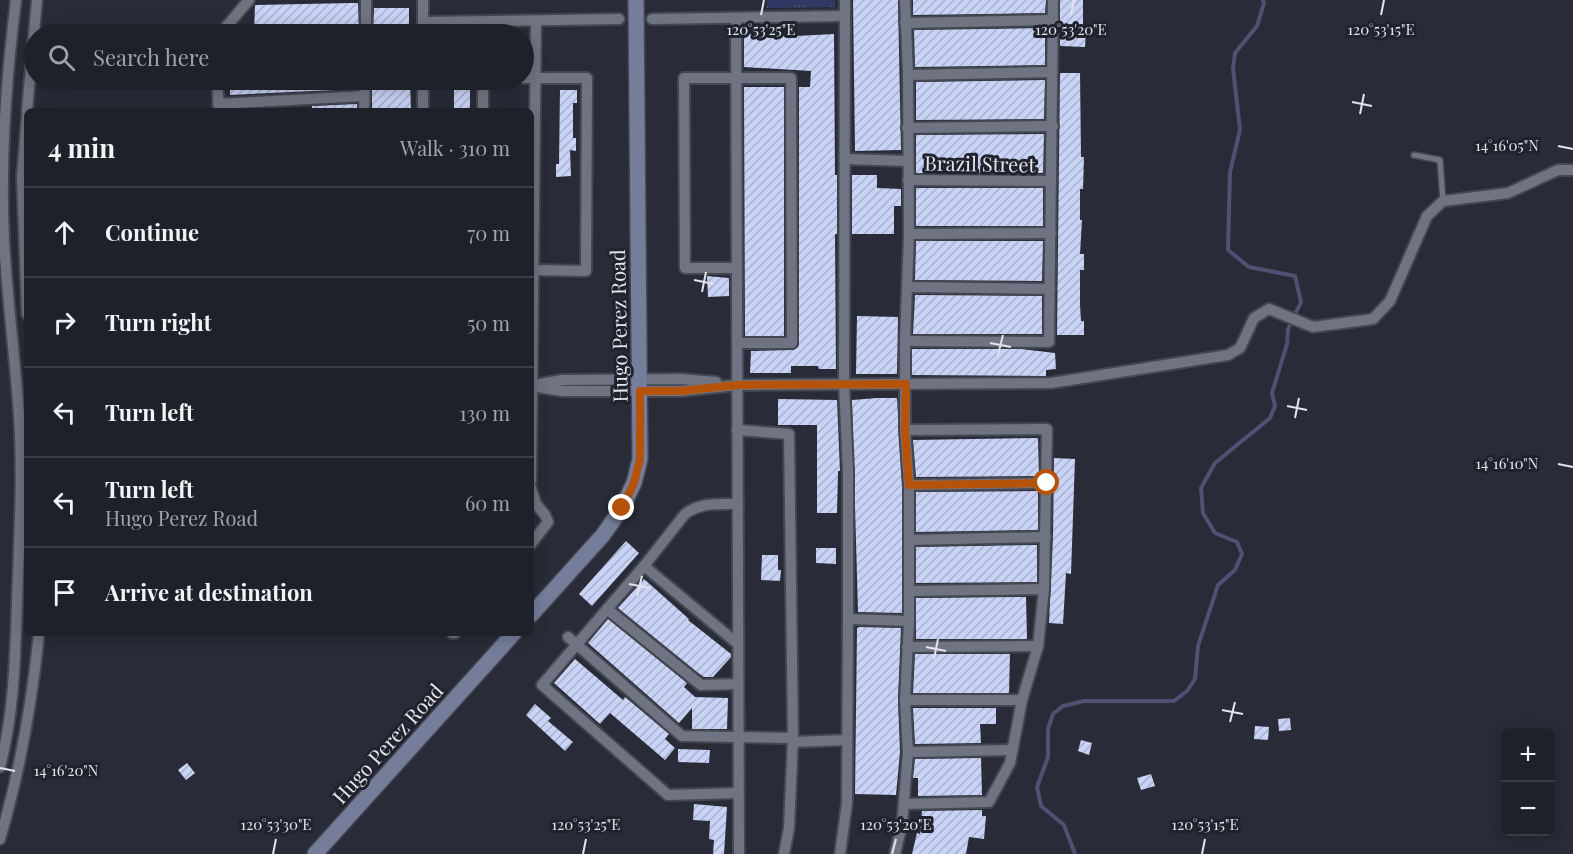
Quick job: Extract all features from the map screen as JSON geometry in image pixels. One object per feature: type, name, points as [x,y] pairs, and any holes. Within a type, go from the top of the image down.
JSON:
[{"type":"street","points":[[0,767],[15,681],[21,483],[19,414],[4,238],[3,173],[4,115],[16,0]]},
{"type":"street","points":[[35,24],[37,0]]},
{"type":"street","points":[[229,24],[249,0]]},
{"type":"street","points":[[366,0],[366,24]]},
{"type":"street","points":[[423,0],[423,22],[619,19]]},
{"type":"street","name":"Hugo Perez Road","points":[[534,612],[603,535],[622,508],[634,483],[640,459],[636,0]]},
{"type":"street","points":[[840,854],[847,803],[848,471],[844,384],[845,0]]},
{"type":"street","points":[[895,854],[905,804],[908,752],[905,700],[909,621],[909,485],[905,430],[905,341],[909,234],[905,0]]},
{"type":"street","points":[[905,341],[1049,342],[1053,0]]},
{"type":"street","points":[[652,19],[845,16]]},
{"type":"street","points":[[736,18],[738,854]]},
{"type":"street","points":[[905,23],[1053,20]]},
{"type":"street","points":[[534,206],[536,21]]},
{"type":"street","points":[[908,75],[1052,72]]},
{"type":"street","points":[[534,270],[586,271],[587,78],[536,78]]},
{"type":"street","points":[[737,268],[685,268],[684,78],[791,78],[792,343],[737,343]]},
{"type":"street","points":[[27,108],[29,90]]},
{"type":"street","points":[[218,90],[219,107],[364,96]]},
{"type":"street","points":[[364,90],[364,108]]},
{"type":"street","points":[[423,90],[423,108]]},
{"type":"street","points":[[483,90],[483,108]]},
{"type":"street","points":[[907,128],[1053,126]]},
{"type":"street","points":[[24,151],[22,177],[24,212]]},
{"type":"street","points":[[845,159],[908,161]]},
{"type":"street","points":[[534,386],[562,380],[640,385],[682,379],[737,385],[1051,383],[1228,355],[1240,348],[1254,318],[1269,309],[1313,327],[1373,319],[1389,301],[1426,216],[1443,201],[1508,193],[1558,170],[1573,170]]},
{"type":"street","name":"Brazil Street","points":[[908,180],[1052,182]]},
{"type":"street","points":[[909,234],[1051,233]]},
{"type":"street","points":[[907,287],[1050,290]]},
{"type":"street","points":[[905,430],[1047,429],[1044,589],[1038,646],[1022,700],[1010,763],[989,802],[905,804]]},
{"type":"street","points":[[737,430],[789,434],[793,740],[789,828],[784,854]]},
{"type":"street","points":[[909,485],[1047,483]]},
{"type":"street","points":[[534,498],[548,522],[534,540]]},
{"type":"street","points":[[738,504],[704,505],[693,508],[686,514],[607,609],[572,641],[542,685],[668,795],[738,793]]},
{"type":"street","points":[[909,540],[1046,537]]},
{"type":"street","points":[[644,566],[738,644]]},
{"type":"street","points":[[909,591],[1044,589]]},
{"type":"street","points":[[607,609],[701,685],[738,684]]},
{"type":"street","points":[[848,619],[909,621]]},
{"type":"street","points":[[0,839],[25,736],[39,636]]},
{"type":"street","name":"Hugo Perez Road","points":[[315,854],[511,636]]},
{"type":"street","points":[[572,641],[682,736],[847,740]]},
{"type":"street","points":[[907,647],[1038,646]]},
{"type":"street","points":[[905,700],[1022,700]]},
{"type":"street","points":[[908,752],[1012,750]]},
{"type":"lane","points":[[1414,155],[1440,160],[1443,201]]},
{"type":"green space","points":[[767,0],[835,0],[835,7],[767,8]]},
{"type":"building","points":[[853,0],[898,0],[901,150],[855,151]]},
{"type":"building","points":[[913,0],[1046,0],[1045,13],[913,15]]},
{"type":"building","points":[[1060,0],[1083,0],[1085,47],[1060,46]]},
{"type":"building","points":[[358,3],[359,24],[254,24],[255,5]]},
{"type":"building","points":[[374,8],[409,8],[409,24],[373,24]]},
{"type":"building","points":[[1045,28],[1045,65],[915,67],[914,30]]},
{"type":"building","points":[[744,34],[796,36],[834,34],[835,175],[837,175],[836,369],[791,366],[791,373],[750,373],[751,351],[793,350],[799,344],[799,87],[810,87],[811,71],[744,67]]},
{"type":"building","points":[[1060,73],[1080,73],[1081,157],[1084,157],[1083,189],[1080,189],[1080,220],[1082,220],[1080,254],[1084,254],[1084,270],[1080,270],[1080,305],[1081,321],[1084,321],[1084,335],[1057,335]]},
{"type":"building","points":[[1045,80],[1044,119],[916,120],[916,82]]},
{"type":"building","points":[[744,87],[784,87],[784,336],[745,336]]},
{"type":"building","points":[[230,90],[336,90],[230,95]]},
{"type":"building","points":[[372,90],[410,90],[411,108],[372,108]]},
{"type":"building","points":[[454,90],[470,90],[470,108],[454,108]]},
{"type":"building","points":[[560,90],[577,90],[577,103],[573,103],[573,138],[576,138],[576,151],[570,150],[571,176],[556,177],[556,164],[559,164]]},
{"type":"building","points":[[357,104],[357,108],[312,108],[312,106]]},
{"type":"building","points":[[1044,134],[1043,173],[916,173],[916,135]]},
{"type":"building","points":[[852,175],[877,175],[877,188],[901,189],[901,206],[894,206],[894,234],[852,234]]},
{"type":"building","points":[[916,188],[1043,188],[1043,226],[916,226]]},
{"type":"building","points":[[916,241],[1043,241],[1042,281],[915,280]]},
{"type":"building","points":[[707,276],[729,278],[729,296],[708,297]]},
{"type":"building","points":[[915,295],[1042,296],[1042,334],[913,334]]},
{"type":"building","points":[[857,316],[898,317],[897,374],[856,374]]},
{"type":"building","points":[[912,349],[1021,349],[1055,353],[1056,369],[1046,370],[1046,376],[912,375]]},
{"type":"building","points":[[897,398],[902,485],[902,613],[858,612],[852,400]]},
{"type":"building","points":[[778,399],[837,400],[840,471],[838,471],[837,513],[817,513],[817,425],[778,425]]},
{"type":"building","points":[[1038,438],[1039,476],[916,477],[913,440]]},
{"type":"building","points":[[1054,458],[1075,459],[1071,574],[1066,573],[1063,624],[1049,623]]},
{"type":"building","points":[[1038,491],[1038,530],[916,532],[916,492]]},
{"type":"building","points":[[626,541],[639,553],[592,606],[579,594]]},
{"type":"building","points":[[1037,545],[1037,582],[916,583],[916,547]]},
{"type":"building","points":[[816,548],[836,548],[836,564],[816,563]]},
{"type":"building","points":[[762,555],[778,555],[778,570],[781,570],[780,581],[761,580]]},
{"type":"building","points":[[644,579],[688,620],[731,654],[731,657],[713,677],[704,677],[697,672],[618,608]]},
{"type":"building","points":[[1026,597],[1027,639],[916,639],[916,598]]},
{"type":"building","points":[[608,619],[687,683],[684,687],[695,697],[728,698],[727,729],[692,729],[692,708],[679,723],[588,643]]},
{"type":"building","points":[[857,628],[901,628],[898,700],[900,752],[896,795],[855,794]]},
{"type":"building","points":[[915,654],[1010,654],[1009,693],[913,693]]},
{"type":"building","points":[[575,659],[623,700],[625,697],[669,734],[665,739],[675,748],[665,760],[610,713],[600,724],[554,683]]},
{"type":"building","points":[[535,704],[551,718],[548,721],[573,742],[565,751],[526,715]]},
{"type":"building","points":[[913,708],[996,708],[996,724],[980,724],[981,743],[915,744]]},
{"type":"building","points":[[1290,718],[1291,730],[1279,731],[1278,719]]},
{"type":"building","points":[[1255,726],[1269,727],[1268,740],[1254,739]]},
{"type":"building","points":[[1081,740],[1092,743],[1089,755],[1078,751]]},
{"type":"building","points":[[678,749],[710,750],[709,763],[678,762]]},
{"type":"building","points":[[981,758],[982,795],[918,796],[918,778],[913,778],[915,759]]},
{"type":"building","points":[[187,763],[195,773],[186,780],[178,770]]},
{"type":"building","points":[[1151,774],[1155,786],[1141,790],[1137,778]]},
{"type":"building","points":[[694,804],[727,807],[724,854],[713,854],[714,840],[709,839],[710,821],[693,820]]},
{"type":"building","points":[[982,810],[982,816],[986,816],[984,839],[969,837],[966,854],[912,854],[917,833],[920,834],[922,811]]},
{"type":"waterway","points":[[1075,854],[1064,825],[1041,806],[1037,787],[1048,757],[1048,729],[1053,714],[1063,706],[1084,701],[1174,701],[1187,691],[1195,679],[1198,646],[1218,585],[1235,570],[1242,554],[1237,542],[1215,533],[1203,513],[1201,488],[1215,463],[1270,418],[1275,406],[1272,393],[1287,344],[1288,329],[1301,302],[1295,276],[1249,267],[1228,250],[1230,172],[1240,130],[1233,68],[1235,53],[1257,26],[1263,0]]},
{"type":"route","points":[[622,508],[634,483],[640,459],[640,391],[681,391],[737,385],[906,384],[905,430],[909,485],[1047,483]]}]
